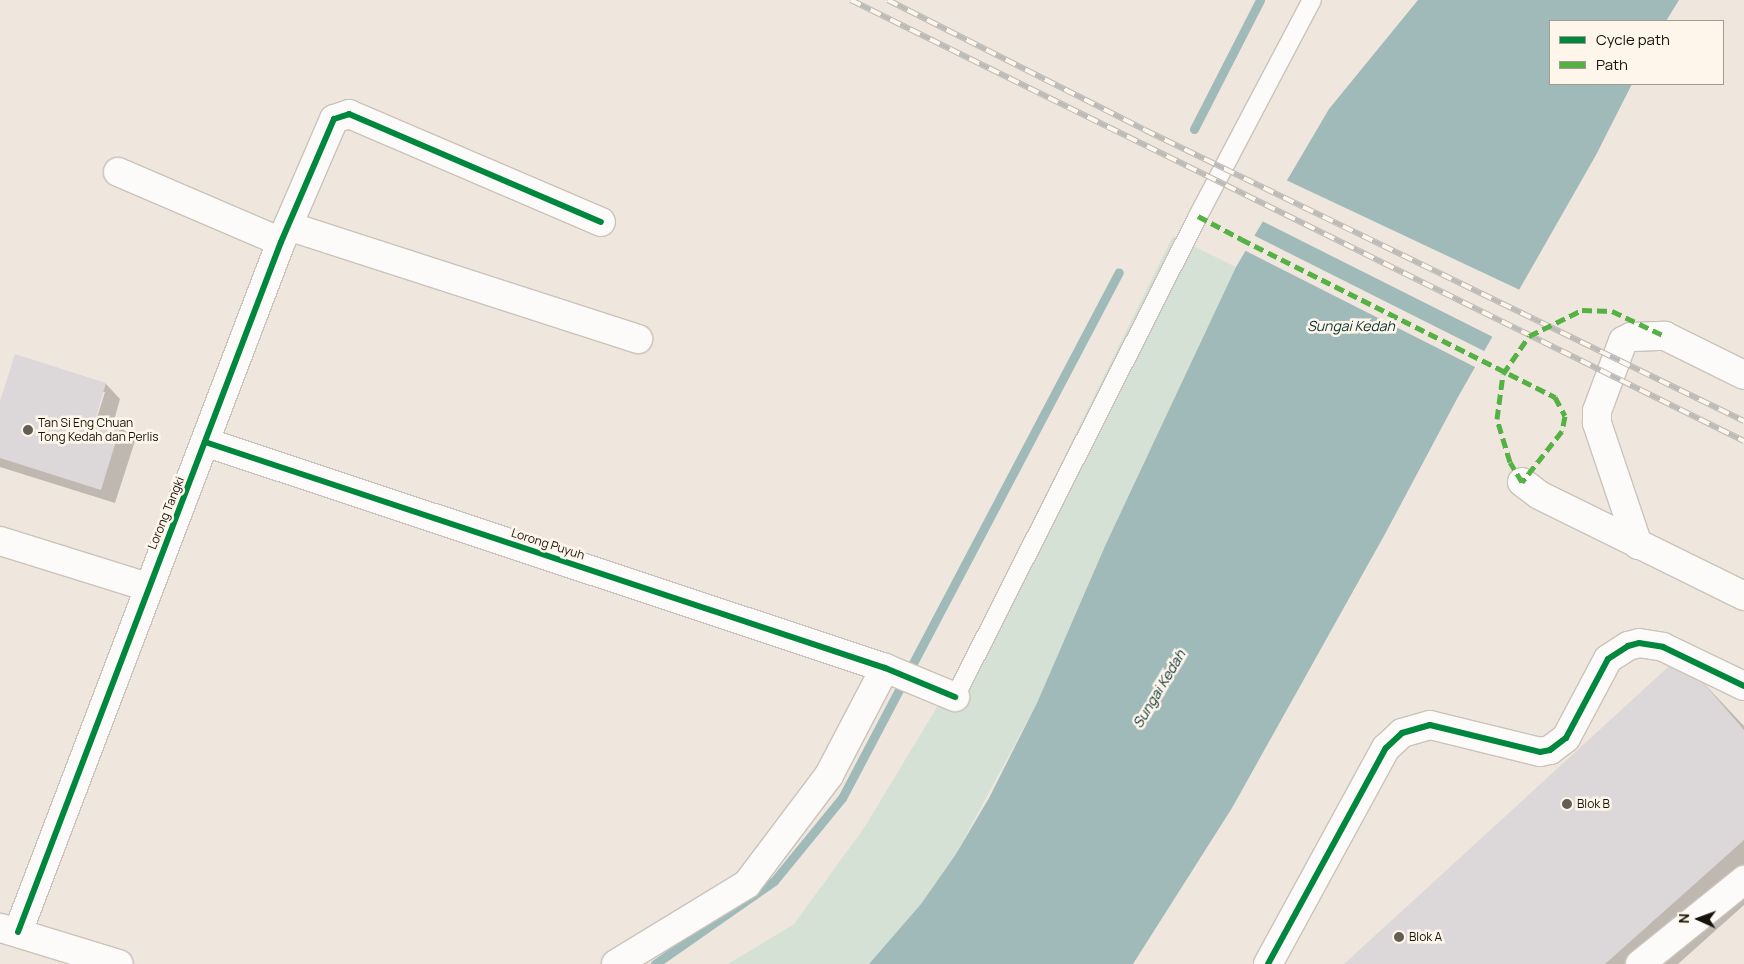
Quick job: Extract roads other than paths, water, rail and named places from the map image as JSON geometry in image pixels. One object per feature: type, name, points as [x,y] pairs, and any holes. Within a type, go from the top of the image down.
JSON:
[{"type":"street","name":"Lorong Tangki","points":[[9,930],[148,588],[285,234],[334,118],[348,114],[601,222]]},
{"type":"street","points":[[118,172],[285,234],[638,340]]},
{"type":"street","points":[[1638,545],[1597,423],[1597,411],[1622,341],[1631,337],[1665,336],[1742,368]]},
{"type":"street","name":"Lorong Puyuh","points":[[205,442],[891,671],[955,697]]},
{"type":"street","points":[[1522,482],[1539,495],[1744,596]]},
{"type":"street","points":[[0,541],[148,588]]},
{"type":"street","points":[[1268,964],[1386,748],[1402,733],[1430,725],[1540,752],[1550,750],[1566,738],[1608,659],[1628,646],[1639,643],[1663,647],[1744,686]]},
{"type":"street","points":[[616,964],[747,884],[829,775],[891,671]]},
{"type":"street","points":[[1640,964],[1744,880]]},
{"type":"street","points":[[9,930],[119,964]]},
{"type":"lane","points":[[955,697],[1198,216],[1312,0]]},
{"type":"water","name":"Sungai Kedah","points":[[1418,0],[1679,0],[1667,20],[1549,20],[1549,85],[1631,85],[1596,155],[1458,397],[1385,534],[1232,808],[1133,964],[869,964],[921,904],[956,854],[989,798],[1037,703],[1105,546],[1236,267],[1329,109]]},
{"type":"waterway","points":[[1194,129],[1260,0]]},
{"type":"waterway","points":[[655,964],[774,881],[842,798],[1119,272]]},
{"type":"railway","points":[[851,0],[1744,441]]},
{"type":"railway","points":[[888,0],[1145,130],[1744,421]]},
{"type":"place","name":"Tan Si Eng Chuan Tong Kedah dan Perlis","points":[[28,430]]},
{"type":"place","name":"Blok B","points":[[1567,804]]},
{"type":"place","name":"Blok A","points":[[1399,937]]}]
